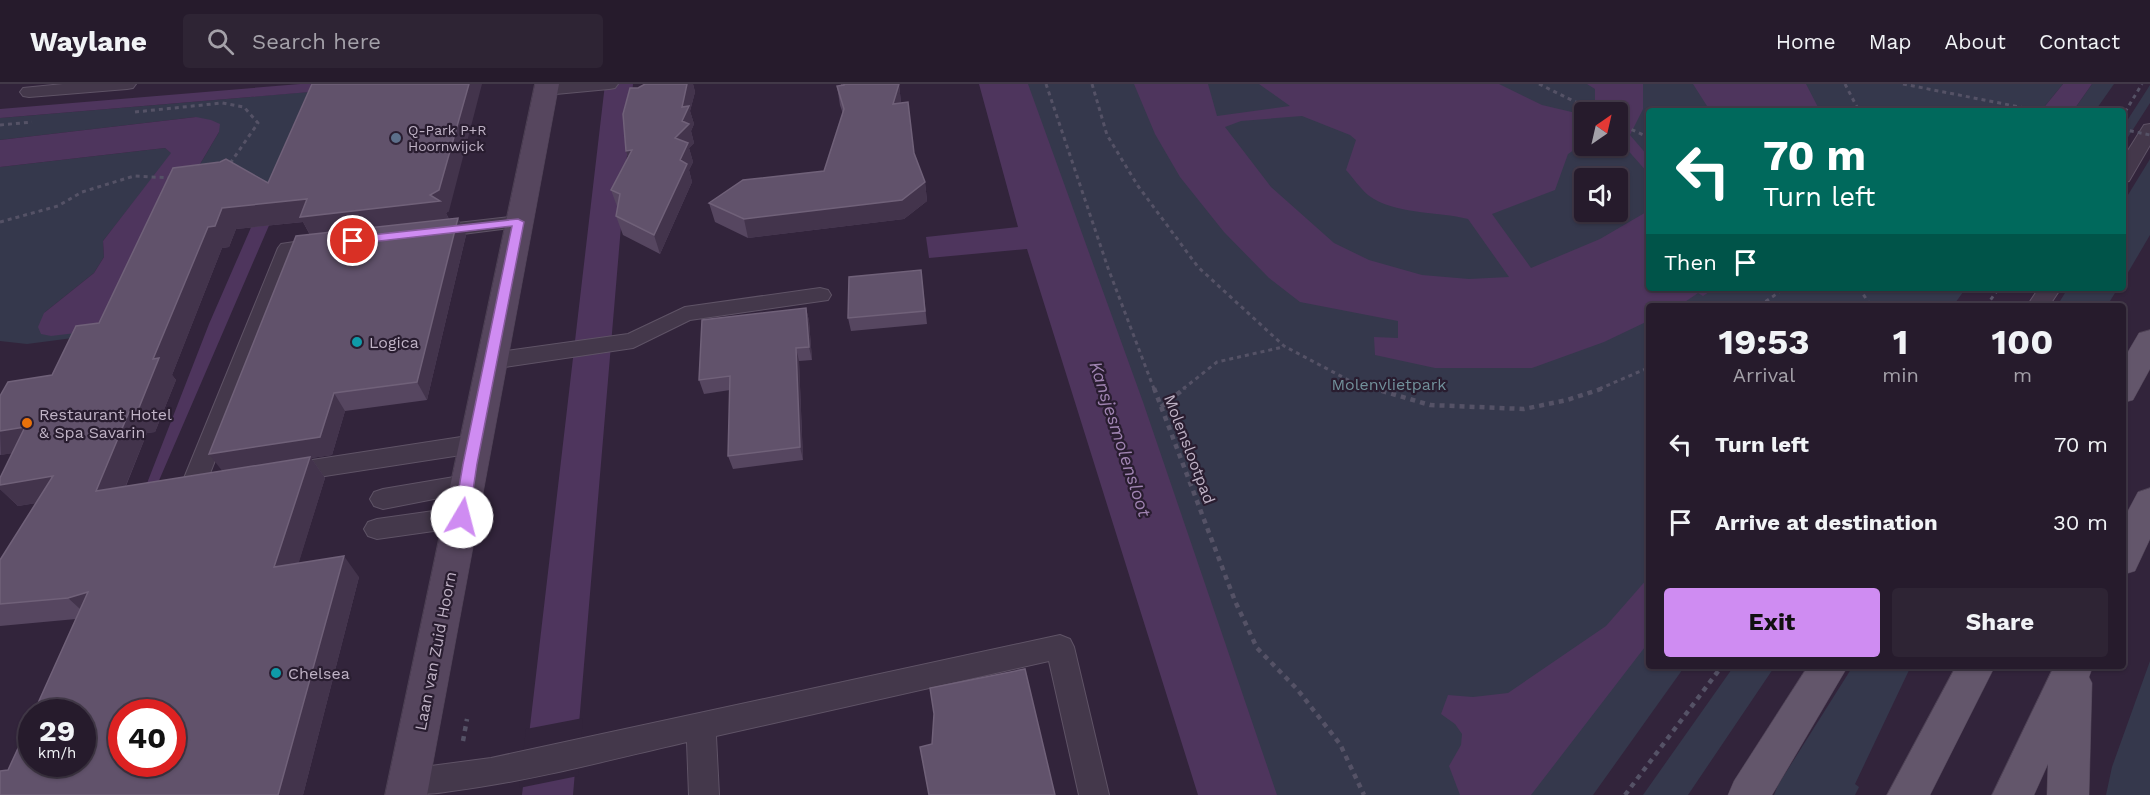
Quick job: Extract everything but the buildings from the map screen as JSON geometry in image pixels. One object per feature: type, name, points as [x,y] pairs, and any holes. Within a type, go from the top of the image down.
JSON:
[{"type":"main road","points":[[2126,348],[2150,339]]},
{"type":"main road","points":[[2126,384],[2150,339]]},
{"type":"main road","points":[[2126,552],[2150,501]]},
{"type":"main road","points":[[1749,795],[1827,669]]},
{"type":"main road","points":[[1908,795],[1974,669]]},
{"type":"main road","points":[[2013,795],[2074,669]]},
{"type":"main road","points":[[2068,795],[2074,669]]},
{"type":"street","name":"Laan van Zuid Hoorn","points":[[407,789],[546,87]]},
{"type":"lane","points":[[36,84],[29,92],[127,84]]},
{"type":"lane","points":[[546,87],[585,87],[609,84]]},
{"type":"lane","points":[[2126,170],[2150,129]]},
{"type":"lane","points":[[414,234],[518,222]]},
{"type":"lane","points":[[227,482],[192,488],[288,248],[345,242]]},
{"type":"lane","points":[[491,361],[633,341],[685,314],[820,295]]},
{"type":"lane","points":[[263,477],[474,444]]},
{"type":"lane","points":[[383,499],[466,484]]},
{"type":"lane","points":[[377,529],[462,517]]},
{"type":"lane","points":[[407,789],[614,746],[1060,647],[1094,795]]},
{"type":"lane","points":[[701,725],[704,795]]},
{"type":"path","name":"Molenslootpad","points":[[1046,84],[1108,268],[1235,601],[1257,648],[1297,689],[1340,744],[1364,795]]},
{"type":"path","points":[[1092,84],[1107,135],[1138,186],[1198,267],[1284,346],[1352,382],[1430,405],[1524,409],[1567,400],[1606,387],[1646,369]]},
{"type":"path","points":[[1539,84],[1576,102]]},
{"type":"path","points":[[1845,84],[1857,108]]},
{"type":"path","points":[[1903,84],[1904,87],[2023,108]]},
{"type":"path","points":[[2126,110],[2142,84]]},
{"type":"path","points":[[129,112],[222,103],[244,106],[258,123],[225,171]]},
{"type":"path","points":[[0,125],[35,122]]},
{"type":"path","points":[[1628,128],[1646,136]]},
{"type":"path","points":[[2126,130],[2150,135]]},
{"type":"path","points":[[0,222],[58,206],[82,192],[134,176],[174,178]]},
{"type":"path","points":[[1763,303],[1781,291]]},
{"type":"path","points":[[1161,407],[1217,363],[1284,346]]},
{"type":"path","points":[[1625,795],[1720,669]]},
{"type":"green space","name":"Molenvlietpark","points":[[1019,84],[2063,84],[2043,108],[1646,108],[1646,291],[1964,291],[1955,303],[1646,303],[1646,669],[1683,669],[1593,795],[1251,795]]},
{"type":"green space","points":[[2092,84],[2114,84],[2097,108],[2075,108]]},
{"type":"green space","points":[[2150,85],[2150,103],[2126,140],[2126,122]]},
{"type":"green space","points":[[308,92],[252,219],[166,232],[111,333],[27,344],[0,341],[0,167],[165,148],[172,153],[103,241],[104,257],[94,273],[44,313],[151,247],[219,132],[196,117],[0,140],[0,118]]},
{"type":"green space","points":[[2150,159],[2150,235],[2126,276],[2126,198]]},
{"type":"green space","points":[[2066,291],[2116,291],[2109,303],[2059,303]]},
{"type":"green space","points":[[2150,661],[2150,795],[2106,795],[2112,767]]},
{"type":"green space","points":[[1732,669],[1773,669],[1688,795],[1643,795]]},
{"type":"green space","points":[[1851,669],[1910,669],[1855,784],[1859,787],[1855,795],[1774,795],[1778,785]]},
{"type":"water","points":[[300,84],[330,84],[145,513],[93,622],[209,324],[310,92],[0,118],[0,109]]},
{"type":"water","points":[[605,84],[633,84],[573,795],[522,795]]},
{"type":"water","name":"Kansjesmolensloot","points":[[979,84],[1028,84],[1143,402],[1277,795],[1198,795],[1027,249],[929,258],[926,237],[1018,227]]},
{"type":"water","points":[[1134,84],[1208,84],[1217,116],[1290,106],[1259,84],[1499,84],[1542,105],[1574,113],[1574,150],[1568,154],[1555,190],[1492,214],[1531,268],[1600,239],[1646,212],[1646,291],[1709,292],[1703,296],[1698,293],[1683,303],[1646,303],[1646,322],[1604,342],[1532,368],[1435,368],[1375,355],[1374,337],[1398,338],[1398,321],[1300,302],[1269,278],[1224,232],[1180,177],[1155,134]],"holes":[[[1302,116],[1350,135],[1356,140],[1346,170],[1368,195],[1390,206],[1468,219],[1509,277],[1469,279],[1422,275],[1369,260],[1334,243],[1271,187],[1225,127],[1241,121]]]},
{"type":"water","points":[[1587,84],[1643,84],[1643,109],[1630,135],[1646,154],[1646,171],[1628,150],[1628,102],[1595,102],[1595,89]]},
{"type":"water","points":[[1693,84],[1806,84],[1818,108],[1707,108]]},
{"type":"water","points":[[2063,84],[2092,84],[2075,108],[2043,108]]},
{"type":"water","points":[[196,117],[220,124],[219,132],[151,247],[109,329],[51,336],[41,334],[38,327],[44,313],[94,273],[104,257],[103,241],[171,153],[165,148],[0,167],[0,140]]},
{"type":"water","points":[[1646,580],[1646,646],[1531,795],[1460,795],[1449,766],[1461,745],[1462,734],[1455,724],[1441,714],[1448,695],[1473,697],[1508,693],[1606,626]]},
{"type":"pier","points":[[583,718],[578,776],[519,788],[526,729]]},
{"type":"place","name":"Q-Park P+R Hoornwijck","points":[[396,138]]},
{"type":"place","name":"Logica","points":[[357,342]]},
{"type":"place","name":"Restaurant Hotel & Spa Savarin","points":[[27,423]]},
{"type":"place","name":"Chelsea","points":[[276,673]]},
{"type":"route","points":[[353,241],[518,222],[466,484],[462,517]]}]
